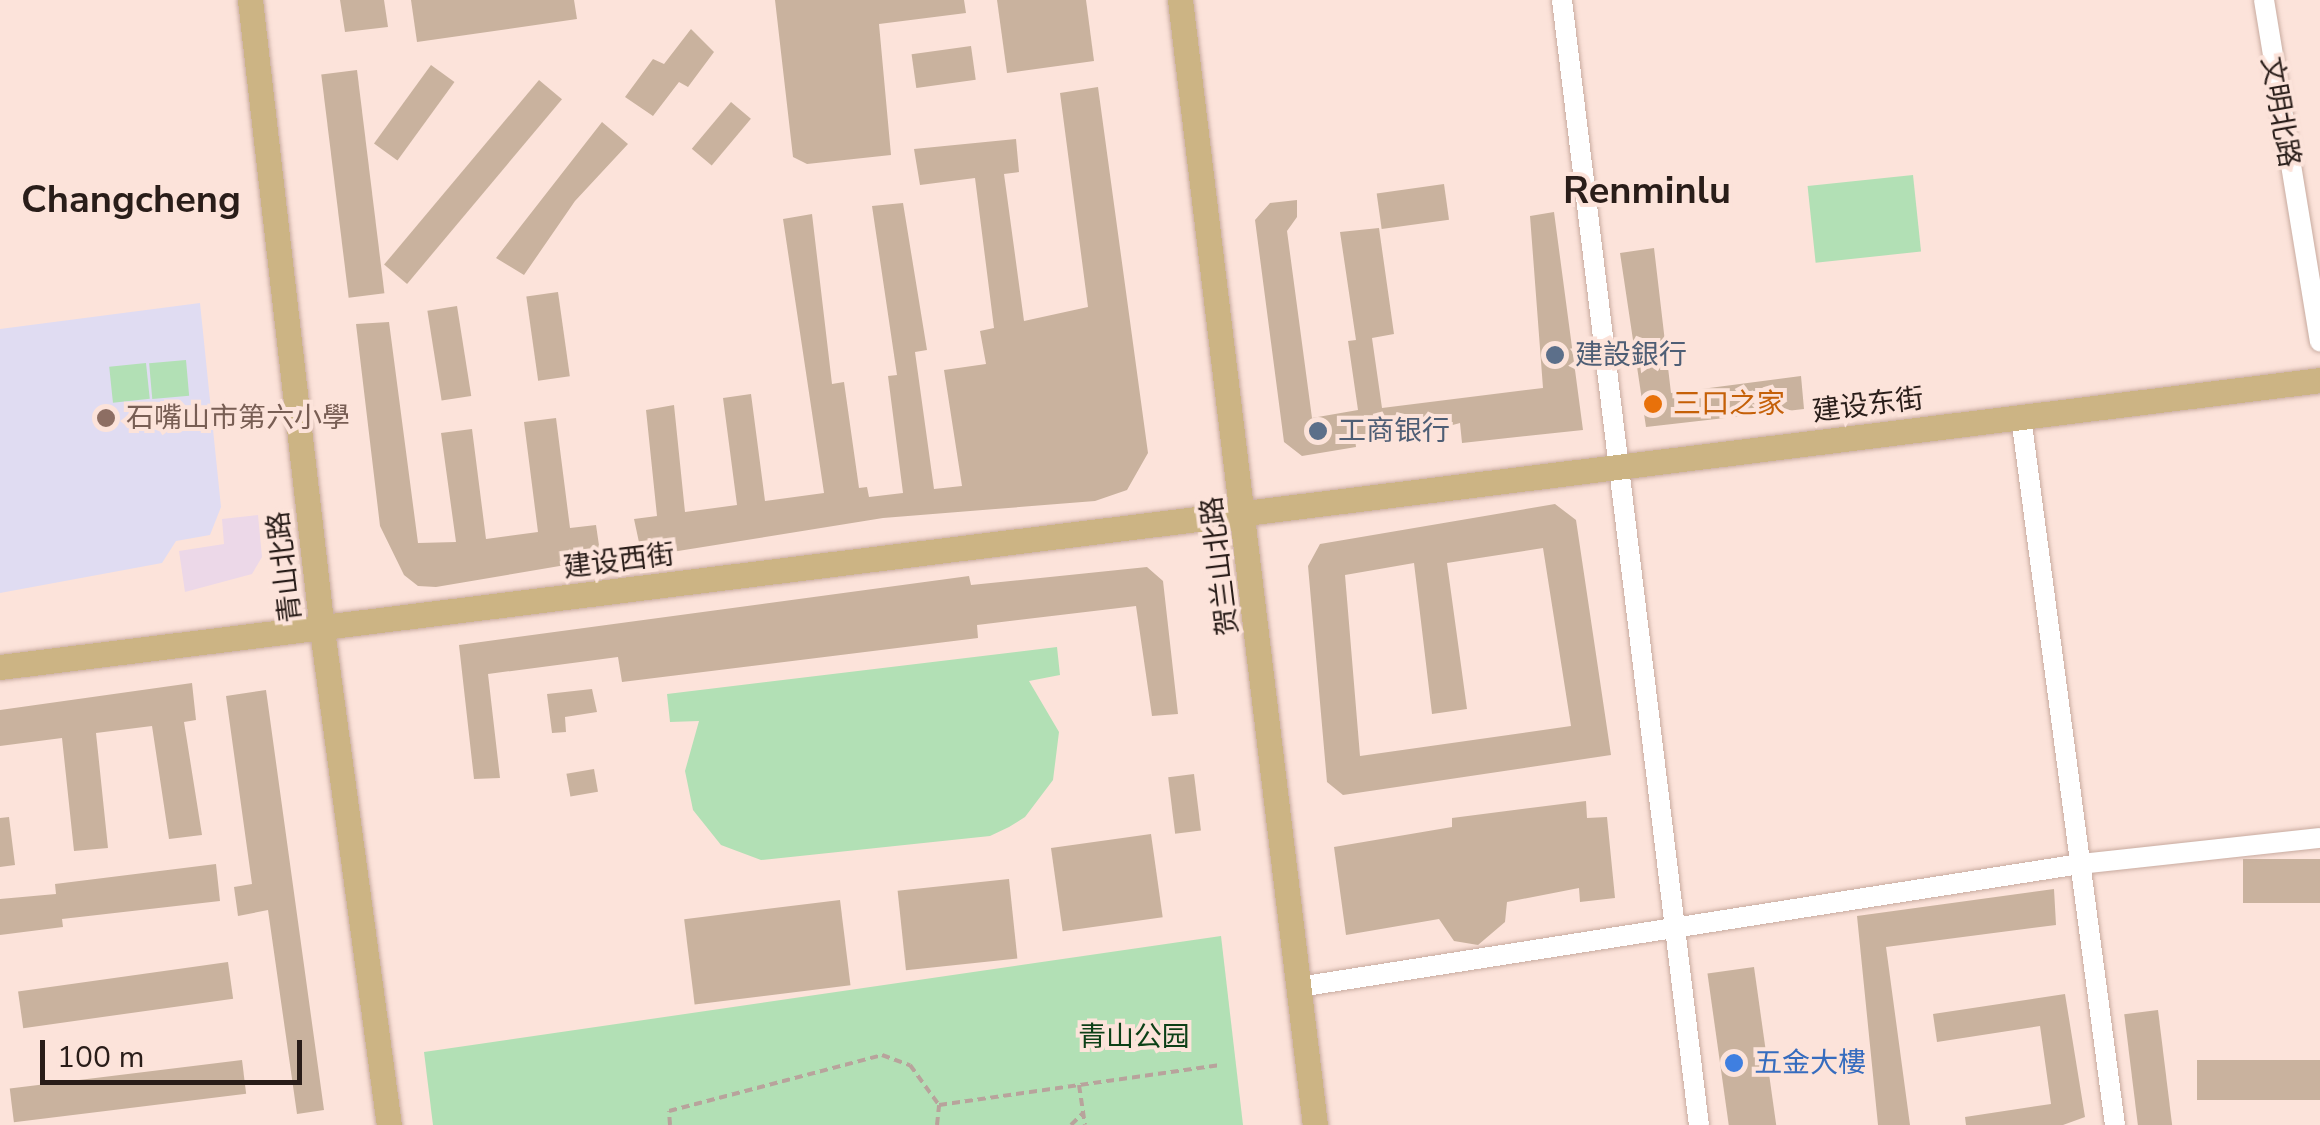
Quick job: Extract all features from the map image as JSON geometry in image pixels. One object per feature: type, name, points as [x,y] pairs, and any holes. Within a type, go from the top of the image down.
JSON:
[{"type":"main road","name":"青山北路","points":[[250,0],[322,630],[390,1125]]},
{"type":"main road","name":"贺兰山北路","points":[[1180,0],[1316,1125]]},
{"type":"main road","name":"建设东街","points":[[1244,511],[2320,380]]},
{"type":"main road","name":"建设西街","points":[[0,667],[322,630],[1244,511]]},
{"type":"street","points":[[1562,0],[1615,466],[1700,1125]]},
{"type":"street","name":"文明北路","points":[[2264,0],[2320,341]]},
{"type":"street","points":[[2021,417],[2115,1125]]},
{"type":"street","points":[[1300,986],[2080,864],[2320,838]]},
{"type":"path","points":[[670,1125],[669,1111],[882,1055],[910,1065],[938,1105],[937,1125]]},
{"type":"path","points":[[938,1105],[1220,1064]]},
{"type":"path","points":[[1079,1085],[1085,1125]]},
{"type":"path","points":[[1071,1125],[1083,1113]]},
{"type":"shaded area","name":"石嘴山市第六小學","points":[[200,303],[221,507],[210,535],[176,541],[162,563],[0,593],[0,329]]},
{"type":"shaded area","points":[[258,515],[262,557],[252,574],[185,592],[179,551],[224,544],[222,519]]},
{"type":"green space","points":[[1913,175],[1921,252],[1816,263],[1808,186]]},
{"type":"green space","points":[[186,360],[189,396],[152,399],[149,363]]},
{"type":"green space","points":[[146,363],[150,399],[113,403],[109,367]]},
{"type":"green space","points":[[1057,647],[1060,675],[1029,681],[1059,732],[1053,780],[1025,817],[990,836],[761,860],[721,845],[693,810],[685,771],[699,721],[670,722],[667,694]]},
{"type":"green space","name":"青山公园","points":[[1221,936],[1243,1125],[433,1125],[424,1052]]},
{"type":"building","points":[[340,0],[384,0],[388,27],[345,32]]},
{"type":"building","points":[[411,0],[574,0],[577,19],[417,42]]},
{"type":"building","points":[[775,0],[964,0],[966,13],[879,24],[891,155],[807,164],[793,157]]},
{"type":"building","points":[[997,0],[1086,0],[1094,61],[1007,73]]},
{"type":"building","points":[[691,29],[714,52],[688,87],[679,82],[653,116],[625,97],[653,59],[664,64]]},
{"type":"building","points":[[971,46],[976,80],[916,88],[912,54]]},
{"type":"building","points":[[431,65],[454,82],[397,161],[374,143]]},
{"type":"building","points":[[357,70],[384,293],[349,298],[321,74]]},
{"type":"building","points":[[539,80],[562,99],[407,284],[384,265]]},
{"type":"building","points":[[1098,87],[1148,453],[1127,490],[1095,501],[883,518],[653,555],[649,545],[640,547],[634,519],[657,516],[646,410],[674,405],[685,512],[737,505],[723,398],[751,394],[765,501],[824,493],[783,219],[812,214],[832,384],[844,382],[859,488],[867,487],[869,497],[903,493],[888,376],[897,375],[872,206],[903,203],[927,350],[915,352],[934,489],[962,486],[944,370],[986,364],[980,331],[994,328],[975,178],[920,185],[914,149],[1016,139],[1019,172],[1004,174],[1024,321],[1088,307],[1060,93]]},
{"type":"building","points":[[731,102],[751,119],[712,165],[692,149]]},
{"type":"building","points":[[602,122],[628,144],[575,201],[524,275],[496,258]]},
{"type":"building","points":[[1444,184],[1449,220],[1382,229],[1377,193]]},
{"type":"building","points":[[1297,200],[1297,217],[1287,231],[1312,418],[1358,410],[1348,341],[1356,340],[1340,232],[1379,228],[1394,334],[1372,338],[1382,408],[1543,388],[1530,216],[1554,212],[1583,430],[1462,443],[1460,423],[1401,439],[1399,432],[1355,439],[1356,447],[1302,456],[1284,442],[1255,220],[1270,203]]},
{"type":"building","points":[[1654,248],[1671,393],[1801,376],[1804,409],[1646,427],[1620,253]]},
{"type":"building","points":[[558,292],[570,376],[538,381],[526,296]]},
{"type":"building","points":[[457,306],[471,396],[442,401],[427,311]]},
{"type":"building","points":[[389,322],[418,543],[456,542],[441,433],[472,429],[486,539],[538,532],[524,422],[556,418],[570,528],[596,525],[601,559],[436,587],[418,586],[404,575],[380,526],[356,324]]},
{"type":"building","points":[[1555,504],[1576,520],[1611,755],[1343,795],[1327,782],[1308,566],[1320,544]],"holes":[[[1543,548],[1571,726],[1360,756],[1345,575],[1414,563],[1432,714],[1467,709],[1447,563]]]},
{"type":"building","points":[[1147,567],[1163,581],[1178,714],[1152,716],[1136,606],[977,625],[978,638],[622,682],[618,657],[488,674],[500,778],[474,779],[459,645],[969,576],[971,585]]},
{"type":"building","points":[[192,683],[196,720],[184,722],[202,835],[169,839],[152,726],[96,733],[108,848],[74,851],[62,738],[0,746],[0,710]]},
{"type":"building","points":[[592,689],[597,712],[565,717],[566,732],[552,733],[547,694]]},
{"type":"building","points":[[266,690],[324,1110],[297,1114],[268,910],[238,916],[234,887],[252,884],[226,696]]},
{"type":"building","points":[[594,769],[598,792],[570,797],[566,774]]},
{"type":"building","points":[[1194,774],[1201,831],[1175,834],[1168,777]]},
{"type":"building","points":[[1586,801],[1587,818],[1607,817],[1615,898],[1580,902],[1579,888],[1507,902],[1505,922],[1478,945],[1454,941],[1439,919],[1346,935],[1334,847],[1452,827],[1452,818]]},
{"type":"building","points":[[9,817],[15,865],[0,867],[0,818]]},
{"type":"building","points":[[1151,834],[1163,917],[1063,931],[1051,848]]},
{"type":"building","points":[[2243,859],[2320,859],[2320,903],[2243,903]]},
{"type":"building","points":[[216,864],[220,901],[62,919],[63,927],[0,935],[0,899],[56,894],[55,884]]},
{"type":"building","points":[[1009,879],[1017,959],[906,970],[898,891]]},
{"type":"building","points":[[2054,889],[2056,925],[1886,947],[1910,1125],[1878,1125],[1857,916]]},
{"type":"building","points":[[840,900],[850,985],[695,1004],[684,919]]},
{"type":"building","points":[[228,962],[233,999],[23,1028],[18,992]]},
{"type":"building","points":[[1754,967],[1776,1125],[1729,1125],[1707,974]]},
{"type":"building","points":[[2065,994],[2085,1117],[2063,1125],[1966,1125],[1965,1117],[2051,1104],[2040,1026],[1937,1042],[1933,1014]]},
{"type":"building","points":[[2158,1010],[2172,1125],[2138,1125],[2124,1014]]},
{"type":"building","points":[[242,1060],[246,1094],[14,1122],[10,1089]]},
{"type":"building","points":[[2197,1060],[2320,1060],[2320,1100],[2197,1100]]},
{"type":"place","name":"建設銀行","points":[[1555,355]]},
{"type":"place","name":"三口之家","points":[[1653,404]]},
{"type":"place","name":"石嘴山市第六小學","points":[[106,418]]},
{"type":"place","name":"工商银行","points":[[1318,431]]},
{"type":"place","name":"五金大樓","points":[[1734,1063]]},
{"type":"district","name":"Renminlu","points":[[1647,191]]},
{"type":"district","name":"Changcheng","points":[[131,200]]}]
